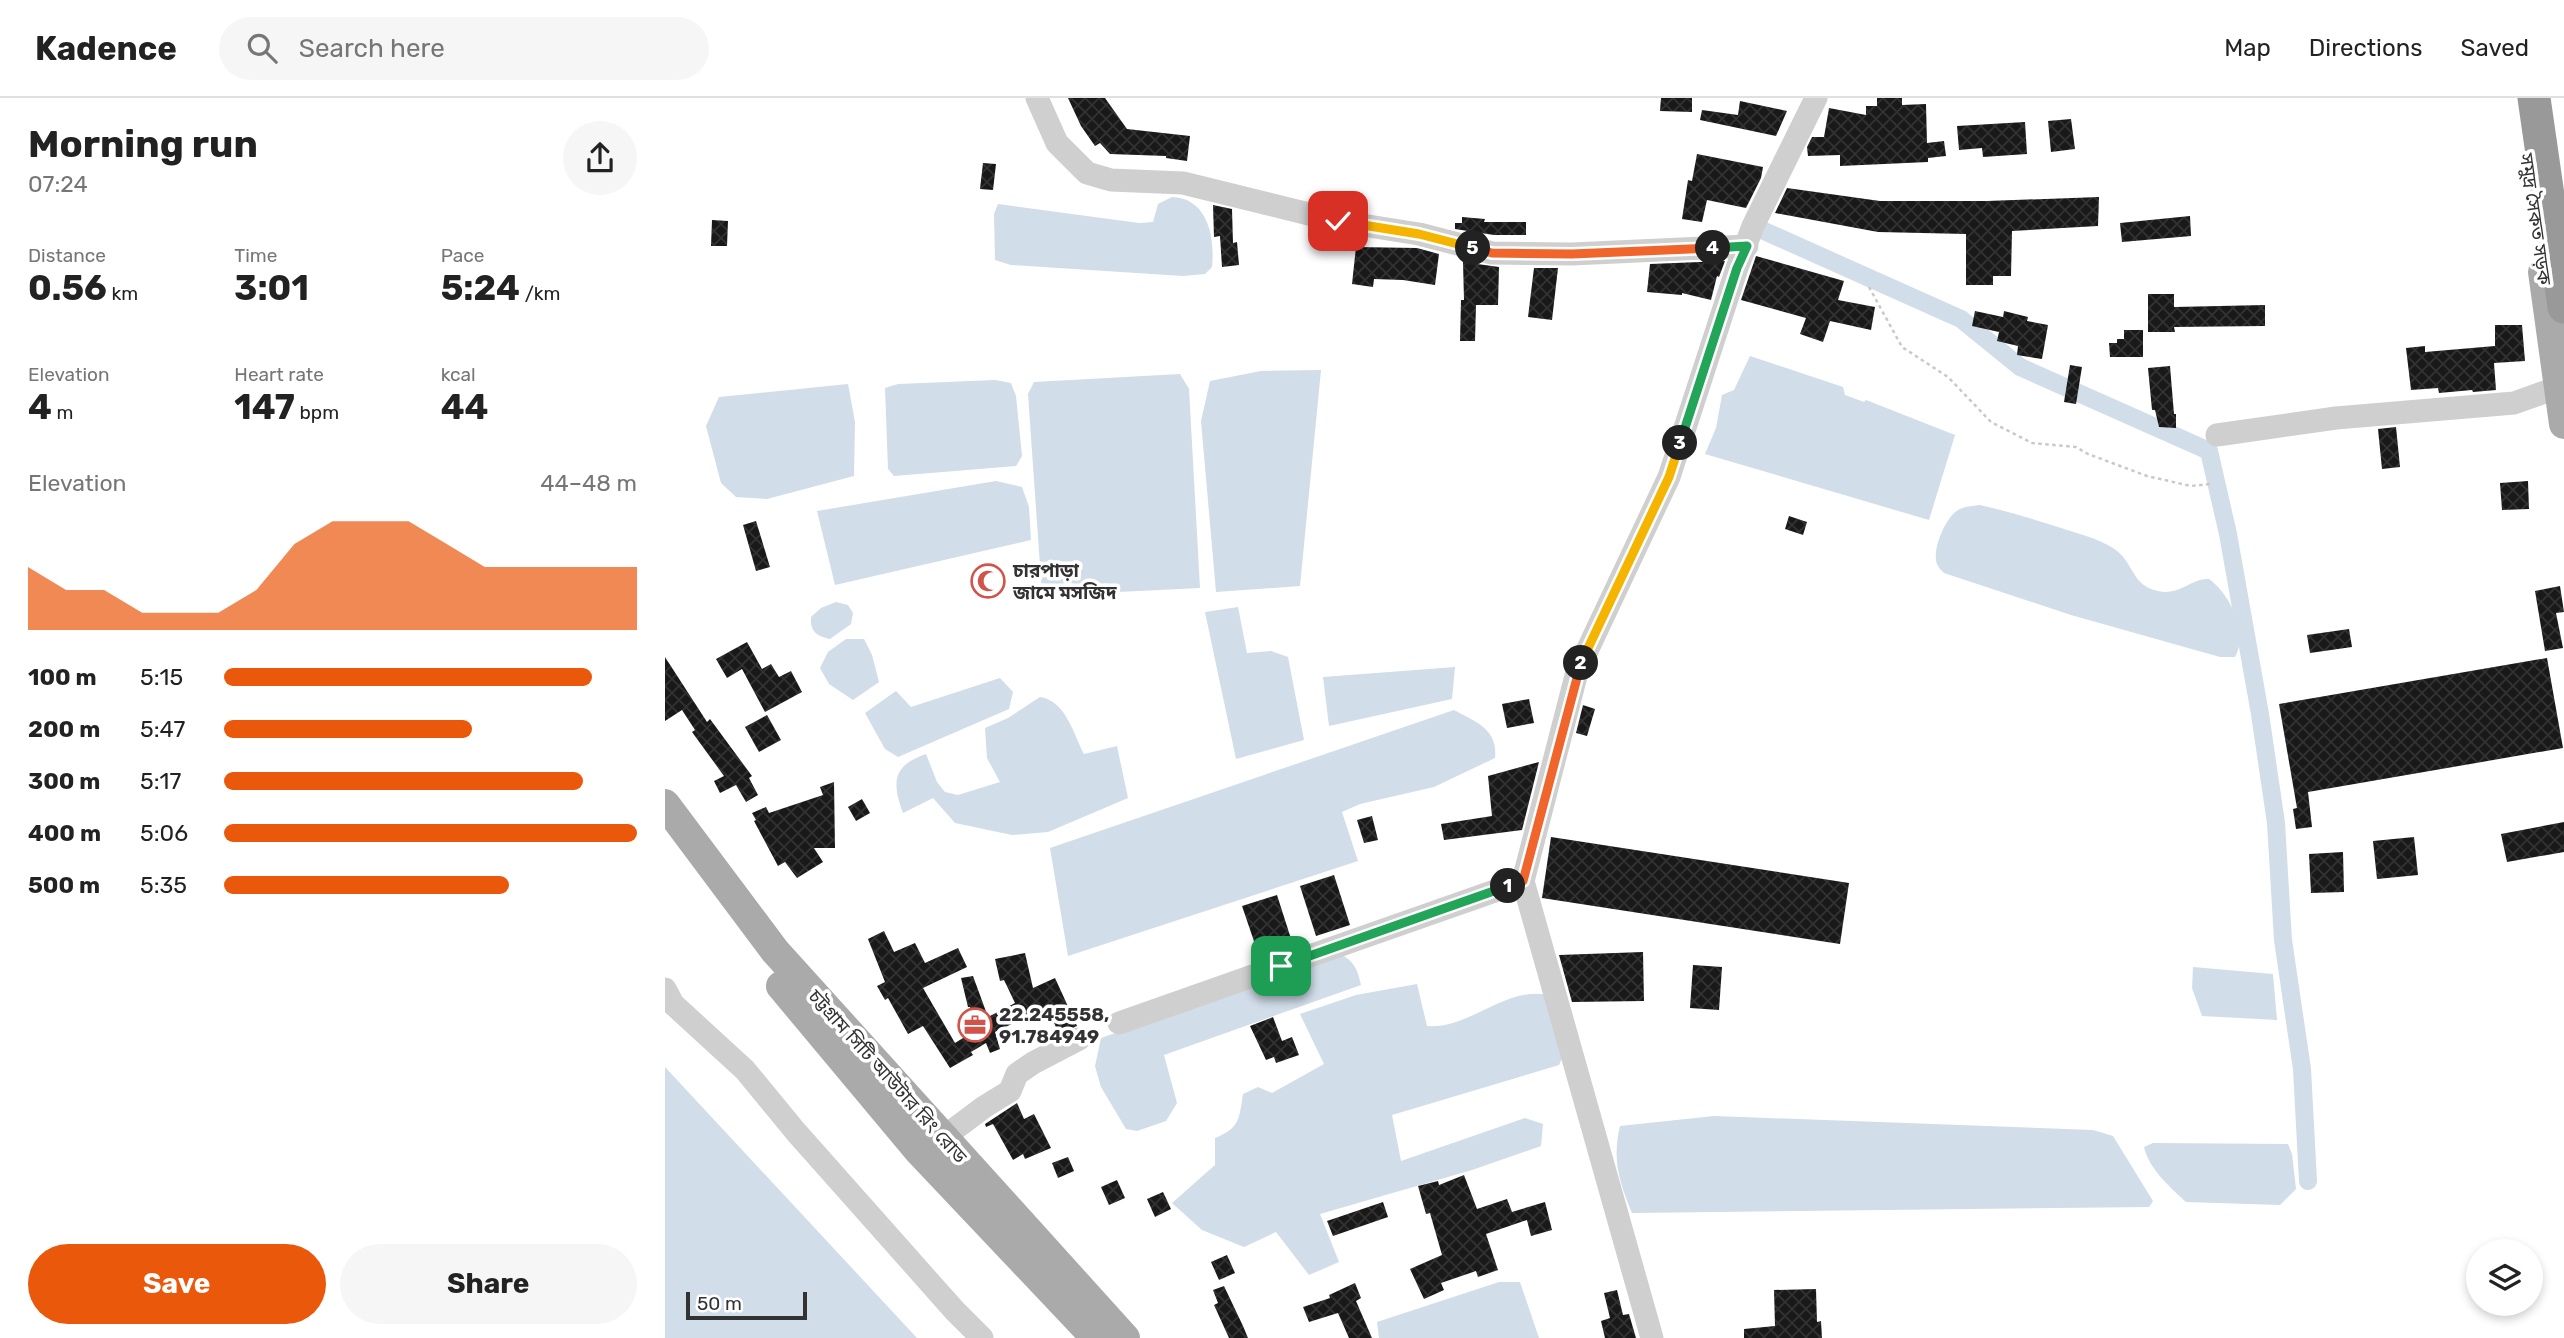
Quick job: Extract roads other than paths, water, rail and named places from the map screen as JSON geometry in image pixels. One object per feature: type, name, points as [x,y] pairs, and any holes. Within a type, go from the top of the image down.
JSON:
[{"type":"highway","points":[[2534,98],[2564,307]]},
{"type":"highway","points":[[2554,98],[2564,166]]},
{"type":"main road","name":"সমুদ্র সৈকত সড়ক","points":[[2519,98],[2564,424]]},
{"type":"main road","name":"চট্টগ্রাম সিটি আউটার রিং রোড","points":[[665,804],[775,951],[1125,1338]]},
{"type":"main road","name":"চট্টগ্রাম সিটি আউটার রিং রোড","points":[[665,839],[761,962],[918,1150],[1096,1338]]},
{"type":"street","points":[[1037,98],[1057,143],[1087,173],[1111,180],[1183,183],[1338,221],[1419,234],[1492,253],[1572,254],[1747,246]]},
{"type":"street","points":[[1652,1338],[1523,881],[1577,671],[1669,477],[1753,226],[1816,98]]},
{"type":"street","points":[[2217,435],[2336,418],[2514,403],[2559,387]]},
{"type":"street","points":[[1119,1023],[1523,881]]},
{"type":"street","points":[[665,989],[673,1004],[745,1070],[796,1132],[982,1338]]},
{"type":"street","points":[[944,1137],[983,1107],[1010,1091],[1017,1074],[1025,1068],[1079,1039]]},
{"type":"waterway","points":[[1753,226],[1961,319],[2020,367],[2209,451],[2228,534],[2276,823],[2283,940],[2302,1069],[2308,1181]]},
{"type":"place","name":"চারপাড়া জামে মসজিদ","points":[[988,581]]},
{"type":"place","name":"22.245558, 91.784949","points":[[975,1025]]}]
